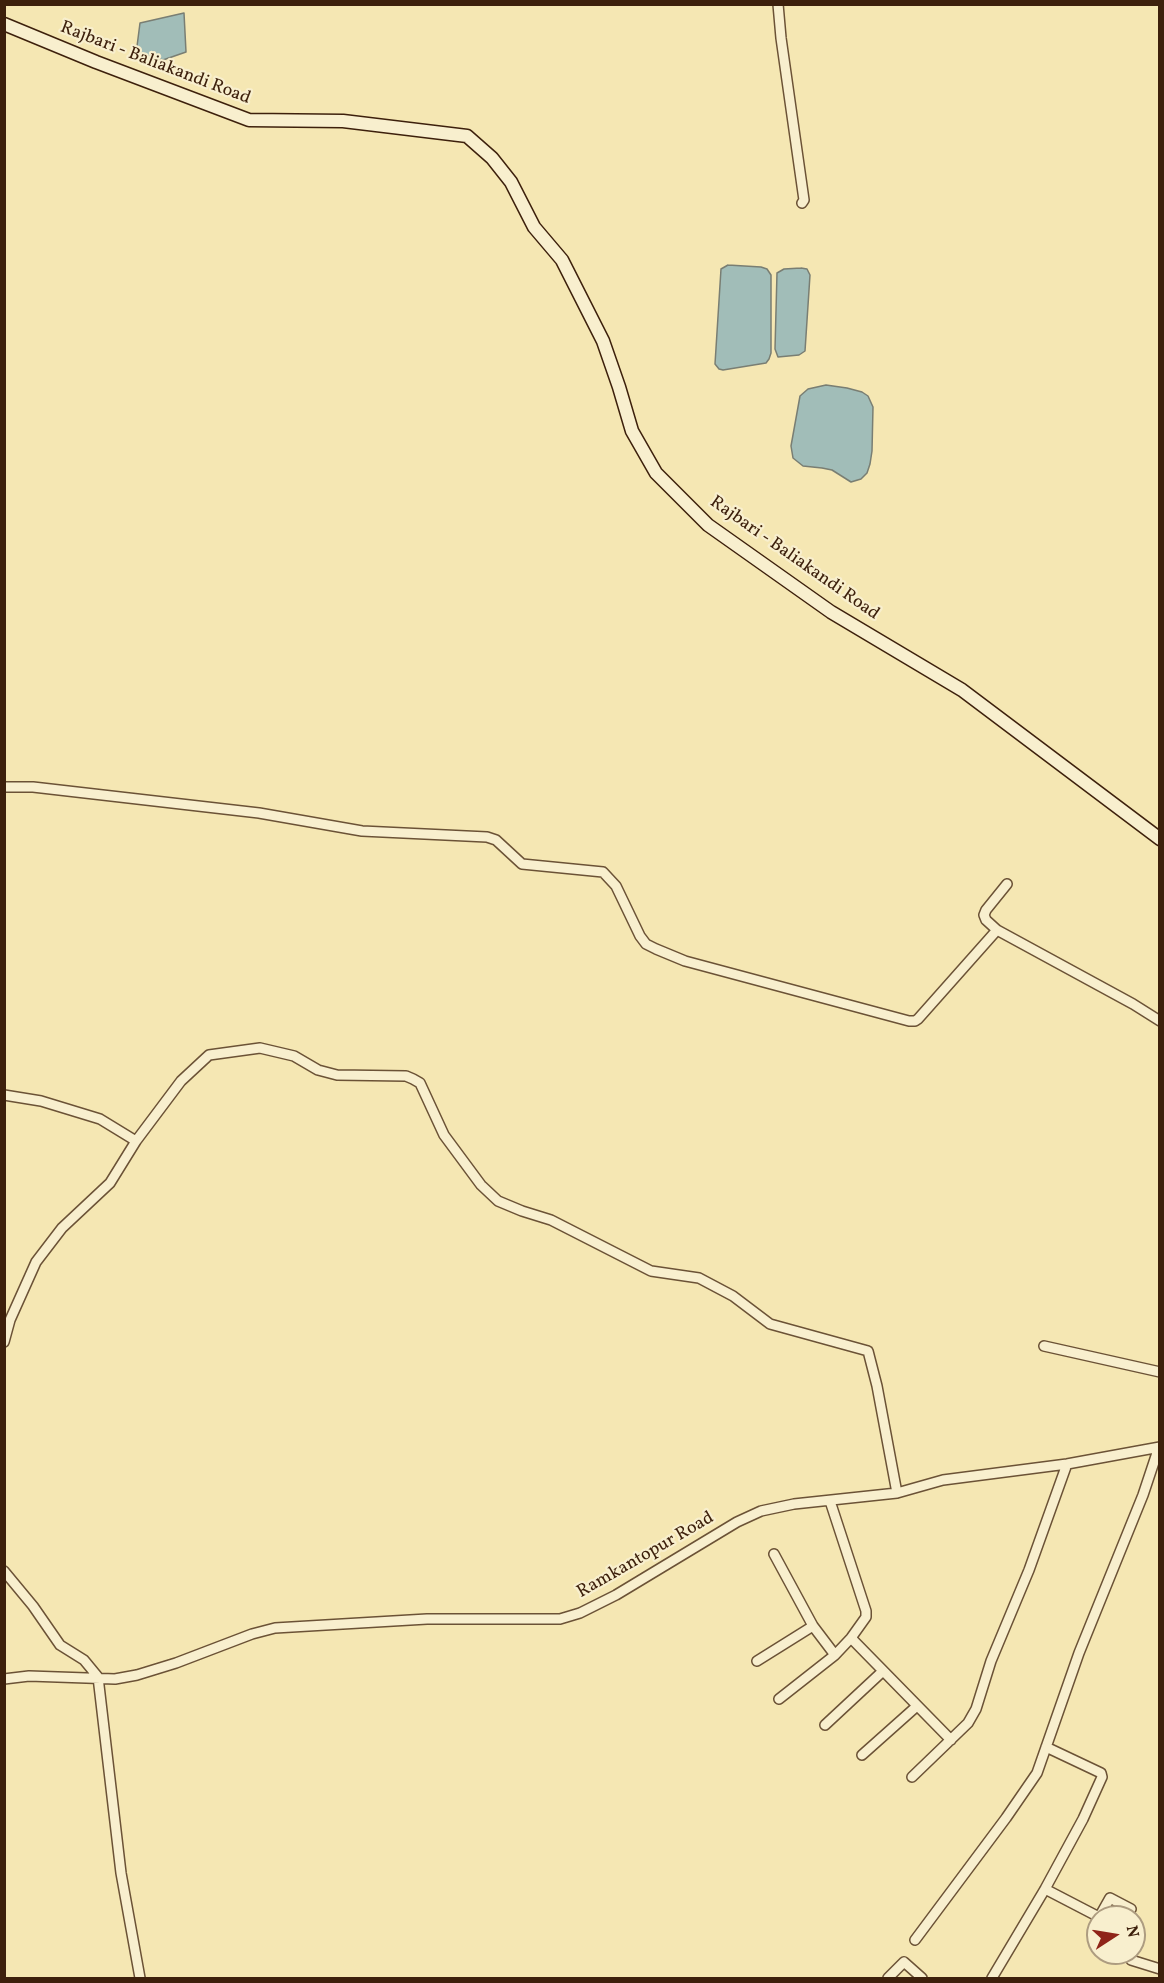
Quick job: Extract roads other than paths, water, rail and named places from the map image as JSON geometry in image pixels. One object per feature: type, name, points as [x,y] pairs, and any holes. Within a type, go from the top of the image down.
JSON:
[{"type":"main road","name":"Rajbari - Baliakandi Road","points":[[4,24],[96,62],[249,120],[343,121],[467,136],[492,158],[511,182],[534,228],[562,260],[603,341],[632,431],[656,473],[708,525],[831,612],[962,690],[1160,839]]},
{"type":"street","points":[[778,4],[804,200],[802,203]]},
{"type":"street","points":[[4,787],[33,787],[259,813],[362,831],[487,837],[496,840],[522,864],[603,872],[616,886],[640,936],[646,944],[656,949],[685,961],[909,1021],[918,1019],[997,930]]},
{"type":"street","points":[[1007,884],[984,915],[997,930],[1160,1021]]},
{"type":"street","points":[[4,1342],[10,1320],[36,1263],[62,1228],[110,1183],[136,1141],[182,1081],[209,1054],[260,1048],[294,1056],[318,1070],[337,1075],[413,1078],[420,1083],[448,1142],[481,1185],[498,1201],[551,1220],[651,1271],[699,1278],[734,1296],[770,1324],[868,1351],[897,1493]]},
{"type":"street","points":[[4,1095],[41,1101],[100,1119],[136,1141]]},
{"type":"street","points":[[1044,1346],[1160,1372]]},
{"type":"street","points":[[915,1940],[1037,1773],[1079,1653],[1134,1517],[1159,1446]]},
{"type":"street","name":"Ramkantopur Road","points":[[4,1679],[29,1676],[115,1679],[137,1675],[275,1628],[427,1619],[560,1619],[580,1613],[616,1595],[737,1521],[761,1511],[782,1506],[897,1493],[943,1480],[1067,1464],[1159,1446]]},
{"type":"street","points":[[912,1777],[968,1724],[976,1709],[991,1661],[1029,1570],[1067,1464]]},
{"type":"street","points":[[779,1699],[834,1655],[851,1638],[866,1617],[830,1501]]},
{"type":"street","points":[[774,1554],[813,1626],[834,1655]]},
{"type":"street","points":[[4,1571],[33,1606],[60,1645],[84,1660],[98,1677],[121,1873],[140,1978]]},
{"type":"street","points":[[757,1661],[813,1626]]},
{"type":"street","points":[[851,1638],[951,1740]]},
{"type":"street","points":[[825,1725],[883,1671]]},
{"type":"street","points":[[862,1755],[916,1706]]},
{"type":"street","points":[[993,1978],[1083,1819],[1102,1776],[1101,1773],[1046,1747]]},
{"type":"street","points":[[1045,1889],[1086,1911]]},
{"type":"street","points":[[1106,1905],[1110,1898],[1123,1905]]},
{"type":"street","points":[[888,1978],[904,1962],[922,1978]]},
{"type":"water","points":[[184,13],[186,52],[163,60],[136,54],[140,23]]},
{"type":"water","points":[[728,265],[761,267],[767,269],[771,275],[771,353],[766,363],[723,370],[715,364],[721,269]]},
{"type":"water","points":[[784,269],[807,269],[810,275],[805,351],[799,355],[778,357],[775,349],[777,273]]},
{"type":"water","points":[[826,385],[862,392],[868,396],[873,407],[870,464],[867,473],[861,479],[851,482],[832,470],[803,466],[793,458],[791,446],[800,396],[808,389]]}]
